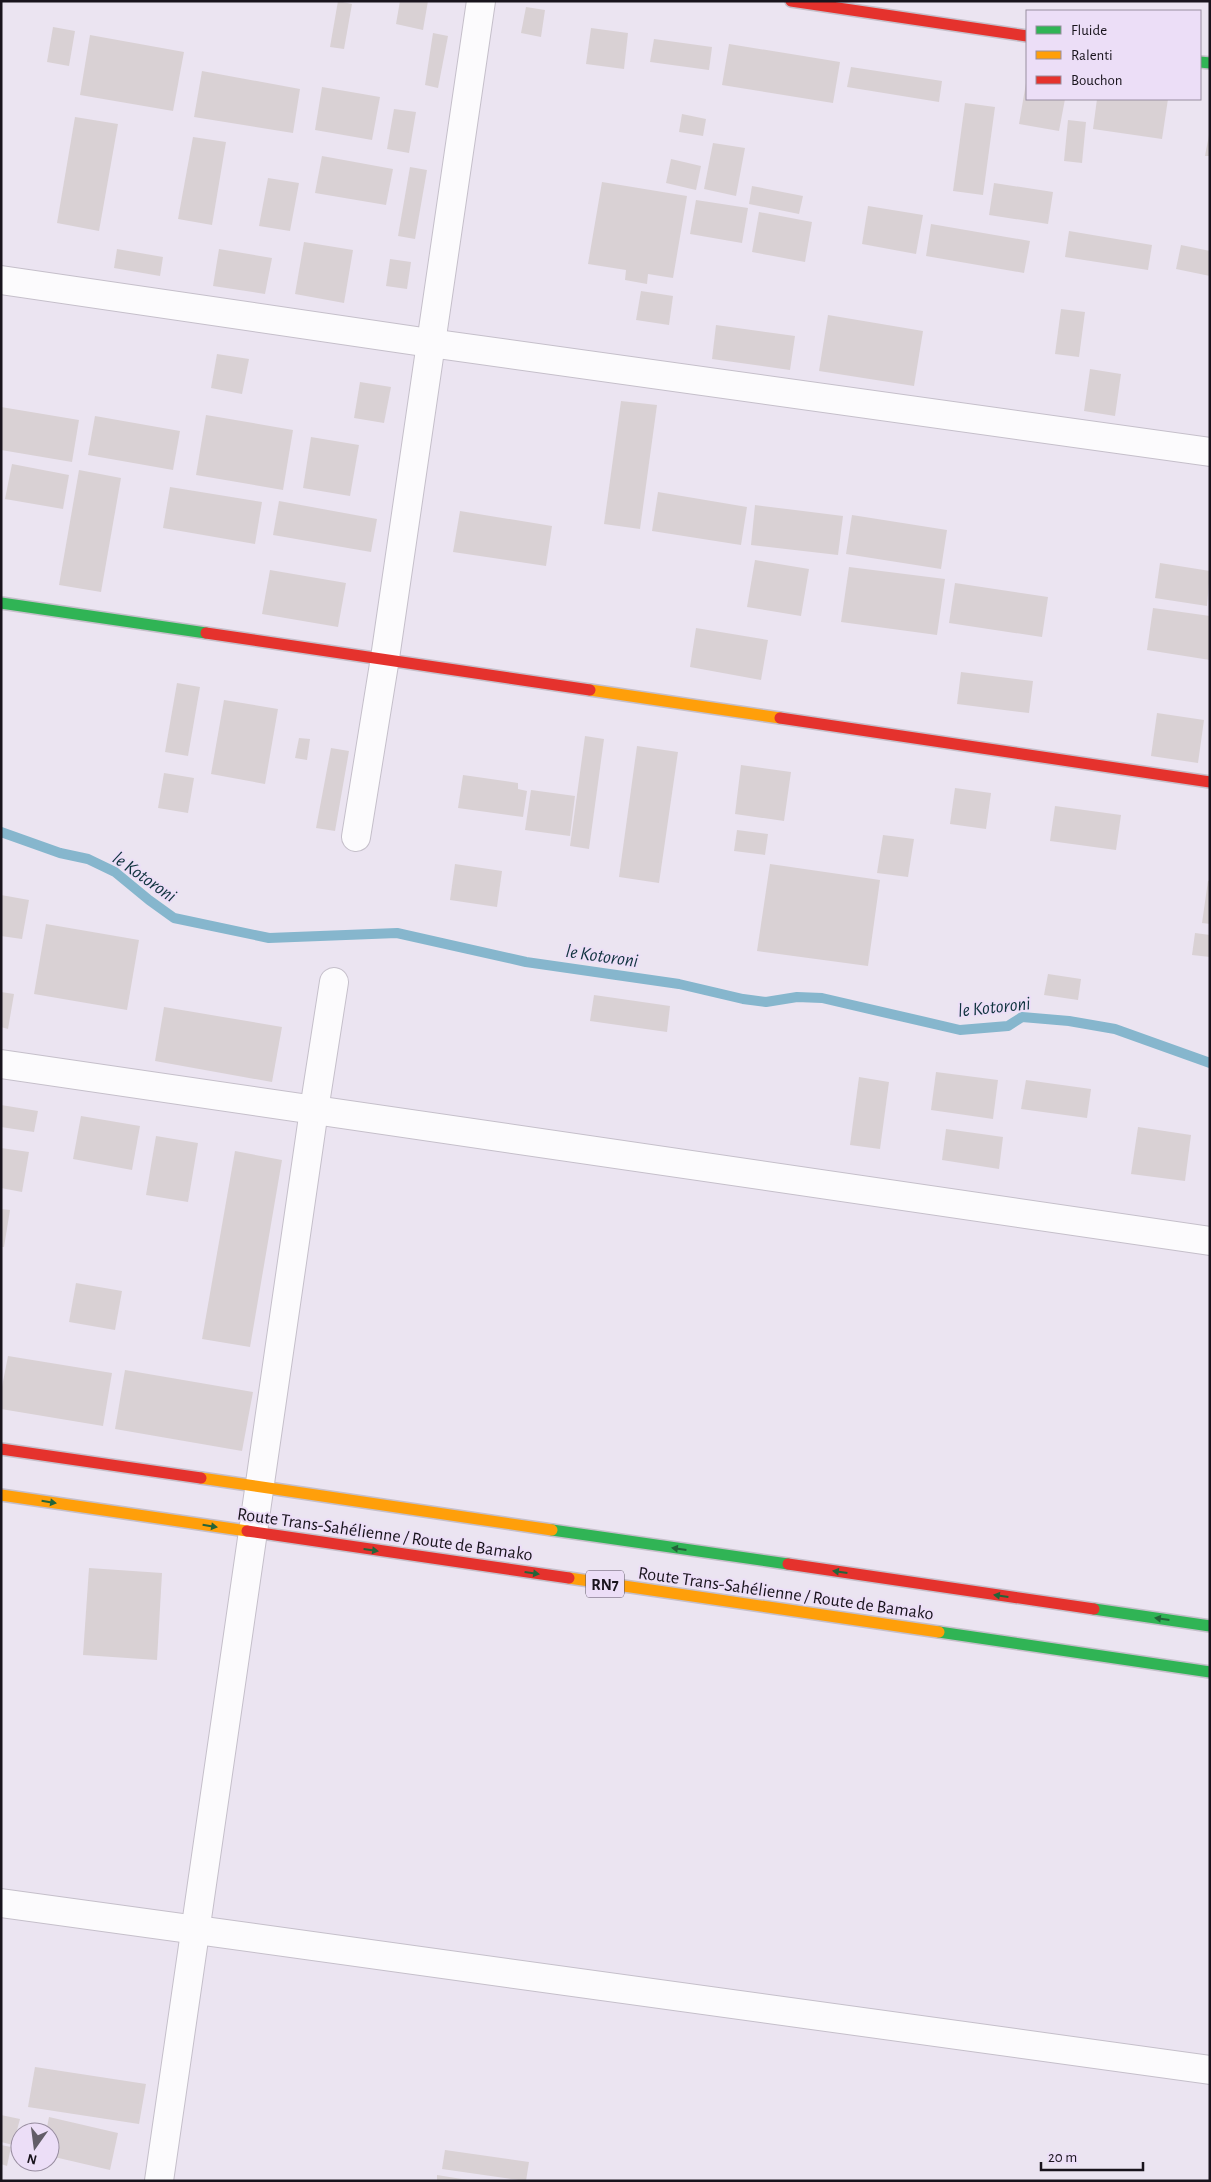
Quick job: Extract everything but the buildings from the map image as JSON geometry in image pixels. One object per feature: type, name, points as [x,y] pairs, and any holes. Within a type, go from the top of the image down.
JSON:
[{"type":"main road","points":[[791,1],[1026,36]]},
{"type":"main road","points":[[1,603],[385,658],[1210,782]]},
{"type":"main road","name":"Route Trans-Sahélienne / Route de Bamako","points":[[1,1449],[1210,1626]]},
{"type":"main road","name":"Route Trans-Sahélienne / Route de Bamako","points":[[1,1495],[1210,1672]]},
{"type":"street","points":[[356,837],[385,658],[481,1]]},
{"type":"street","points":[[1,280],[1210,452]]},
{"type":"street","points":[[159,2181],[252,1532],[334,982]]},
{"type":"street","points":[[1,1064],[1210,1241]]},
{"type":"street","points":[[1,1903],[1210,2070]]},
{"type":"waterway","name":"le Kotoroni","points":[[1,832],[60,853],[88,859],[115,872],[174,918],[269,938],[397,933],[526,962],[679,984],[743,999],[766,1002],[797,997],[822,998],[960,1030],[1008,1026],[1022,1017],[1069,1021],[1115,1029],[1210,1063]]},
{"type":"traffic: fast","points":[[1201,62],[1210,63]]},
{"type":"traffic: fast","points":[[1,603],[206,633]]},
{"type":"traffic: fast","points":[[552,1530],[788,1564]]},
{"type":"traffic: fast","points":[[1094,1609],[1210,1626]]},
{"type":"traffic: fast","points":[[939,1632],[1210,1672]]},
{"type":"traffic: slow","points":[[590,690],[780,718]]},
{"type":"traffic: slow","points":[[201,1478],[552,1530]]},
{"type":"traffic: slow","points":[[1,1495],[247,1531]]},
{"type":"traffic: slow","points":[[569,1578],[939,1632]]},
{"type":"traffic: jam","points":[[791,1],[1026,36]]},
{"type":"traffic: jam","points":[[206,633],[590,690]]},
{"type":"traffic: jam","points":[[780,718],[1210,782]]},
{"type":"traffic: jam","points":[[1,1449],[201,1478]]},
{"type":"traffic: jam","points":[[247,1531],[569,1578]]},
{"type":"traffic: jam","points":[[788,1564],[1094,1609]]}]
